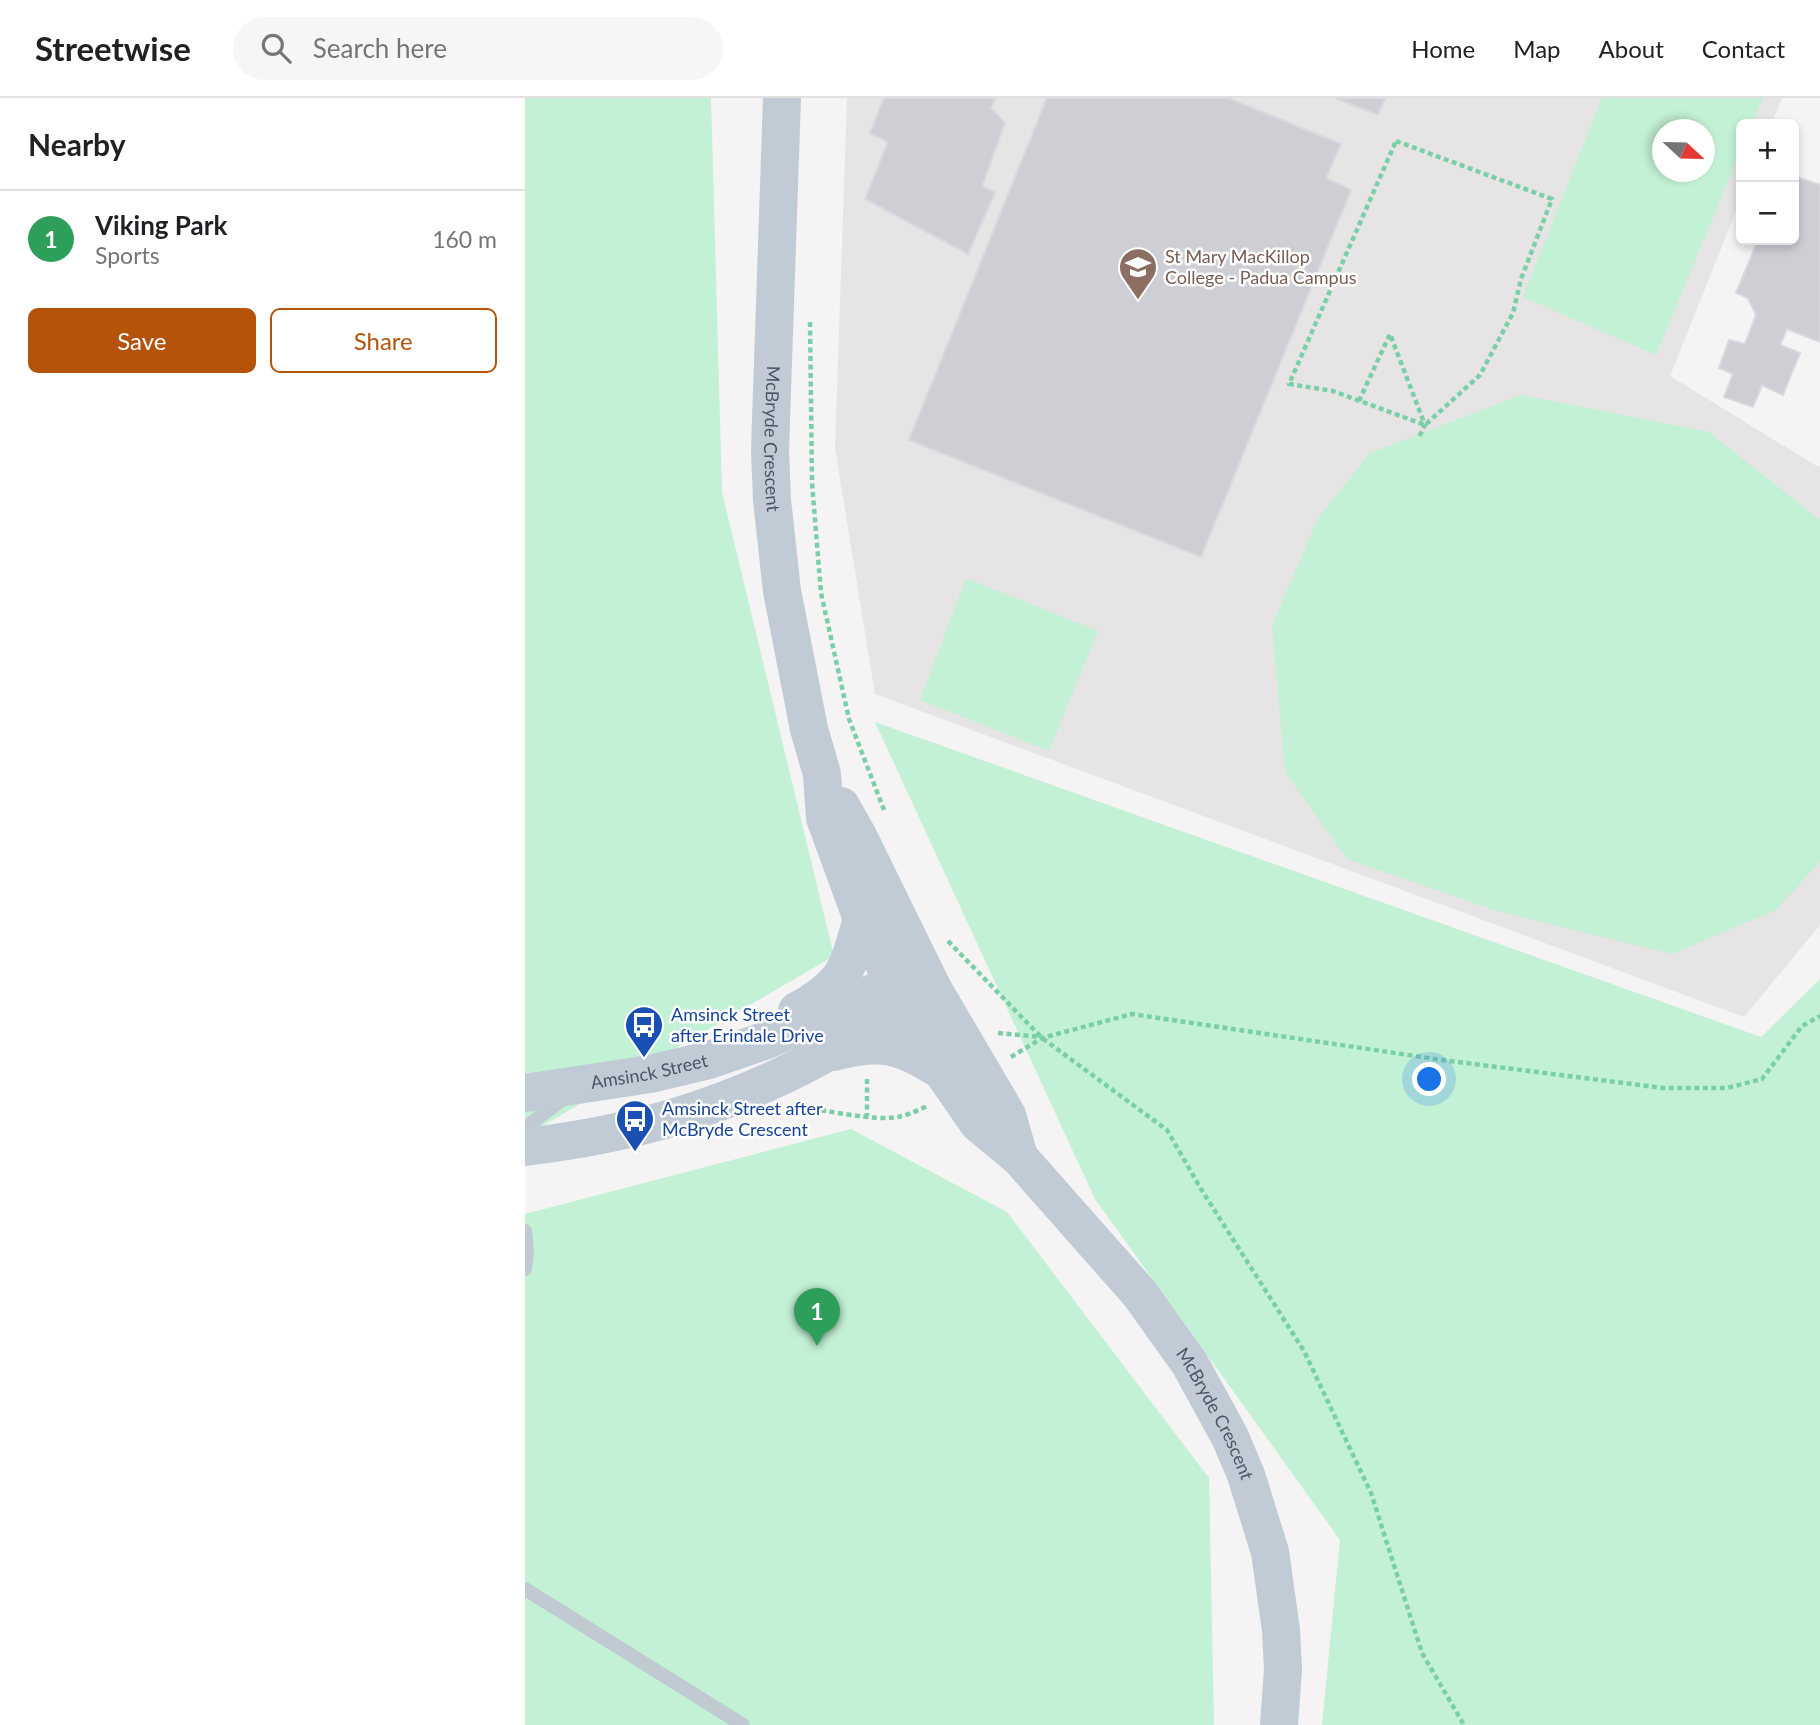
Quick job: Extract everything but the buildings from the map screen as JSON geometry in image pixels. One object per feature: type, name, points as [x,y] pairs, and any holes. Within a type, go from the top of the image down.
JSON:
[{"type":"street","name":"McBryde Crescent","points":[[782,98],[770,450],[772,500],[782,591],[809,729],[822,774],[825,818],[862,919],[1007,1115],[1019,1157]]},
{"type":"street","name":"McBryde Crescent","points":[[822,774],[858,836],[913,986],[937,1088],[1019,1157],[1140,1294],[1191,1364],[1230,1437],[1247,1475],[1270,1552],[1281,1630],[1283,1669],[1279,1725]]},
{"type":"street","points":[[764,1041],[789,1015],[824,996],[847,969],[862,919]]},
{"type":"street","points":[[525,1147],[588,1139],[633,1129],[718,1104],[819,1057],[884,1015],[913,986]]},
{"type":"street","name":"Amsinck Street","points":[[525,1093],[593,1084],[709,1060],[913,986]]},
{"type":"street","points":[[819,1057],[860,1045],[891,1046],[916,1054],[937,1088]]},
{"type":"lane","points":[[525,1134],[530,1124],[545,1111],[593,1084]]},
{"type":"lane","points":[[525,1231],[525,1269]]},
{"type":"lane","points":[[525,1589],[743,1725]]},
{"type":"path","points":[[1419,437],[1426,425],[1480,375],[1513,313],[1521,279],[1552,199],[1396,141],[1289,384],[1333,391],[1426,425]]},
{"type":"path","points":[[810,309],[812,483],[821,593],[849,719],[887,817]]},
{"type":"path","points":[[1359,401],[1390,334],[1426,425]]},
{"type":"path","points":[[944,931],[949,942],[1042,1038],[1167,1130],[1201,1189],[1304,1351],[1371,1493],[1422,1653],[1464,1725]]},
{"type":"path","points":[[1042,1038],[1132,1014],[1442,1060],[1663,1088],[1727,1088],[1762,1079],[1803,1026],[1820,1016]]},
{"type":"path","points":[[787,1107],[901,1117],[937,1088]]},
{"type":"shaded area","points":[[847,98],[1782,98],[1773,119],[1736,119],[1736,211],[1670,376],[1820,468],[1820,925],[1744,1017],[875,694],[835,448]]},
{"type":"green space","points":[[525,98],[711,98],[722,492],[834,956],[525,1136]]},
{"type":"green space","points":[[1602,98],[1763,98],[1754,119],[1736,119],[1736,162],[1656,355],[1523,297]]},
{"type":"green space","points":[[1521,395],[1709,432],[1820,520],[1820,862],[1776,910],[1672,954],[1494,910],[1347,859],[1285,772],[1272,626],[1317,520],[1370,453]]},
{"type":"green space","points":[[966,578],[1098,631],[1049,751],[920,700]]},
{"type":"green space","points":[[875,722],[1761,1037],[1820,979],[1820,1725],[1322,1725],[1340,1540],[1095,1199]]},
{"type":"green space","points":[[851,1129],[1007,1212],[1209,1478],[1214,1725],[525,1725],[525,1214]]},
{"type":"place","name":"St Mary MacKillop College - Padua Campus","points":[[1138,301]]},
{"type":"place","name":"Amsinck Street after Erindale Drive","points":[[644,1059]]},
{"type":"place","name":"Amsinck Street after McBryde Crescent","points":[[635,1153]]},
{"type":"place","name":"Viking Park","points":[[817,1346]]}]
